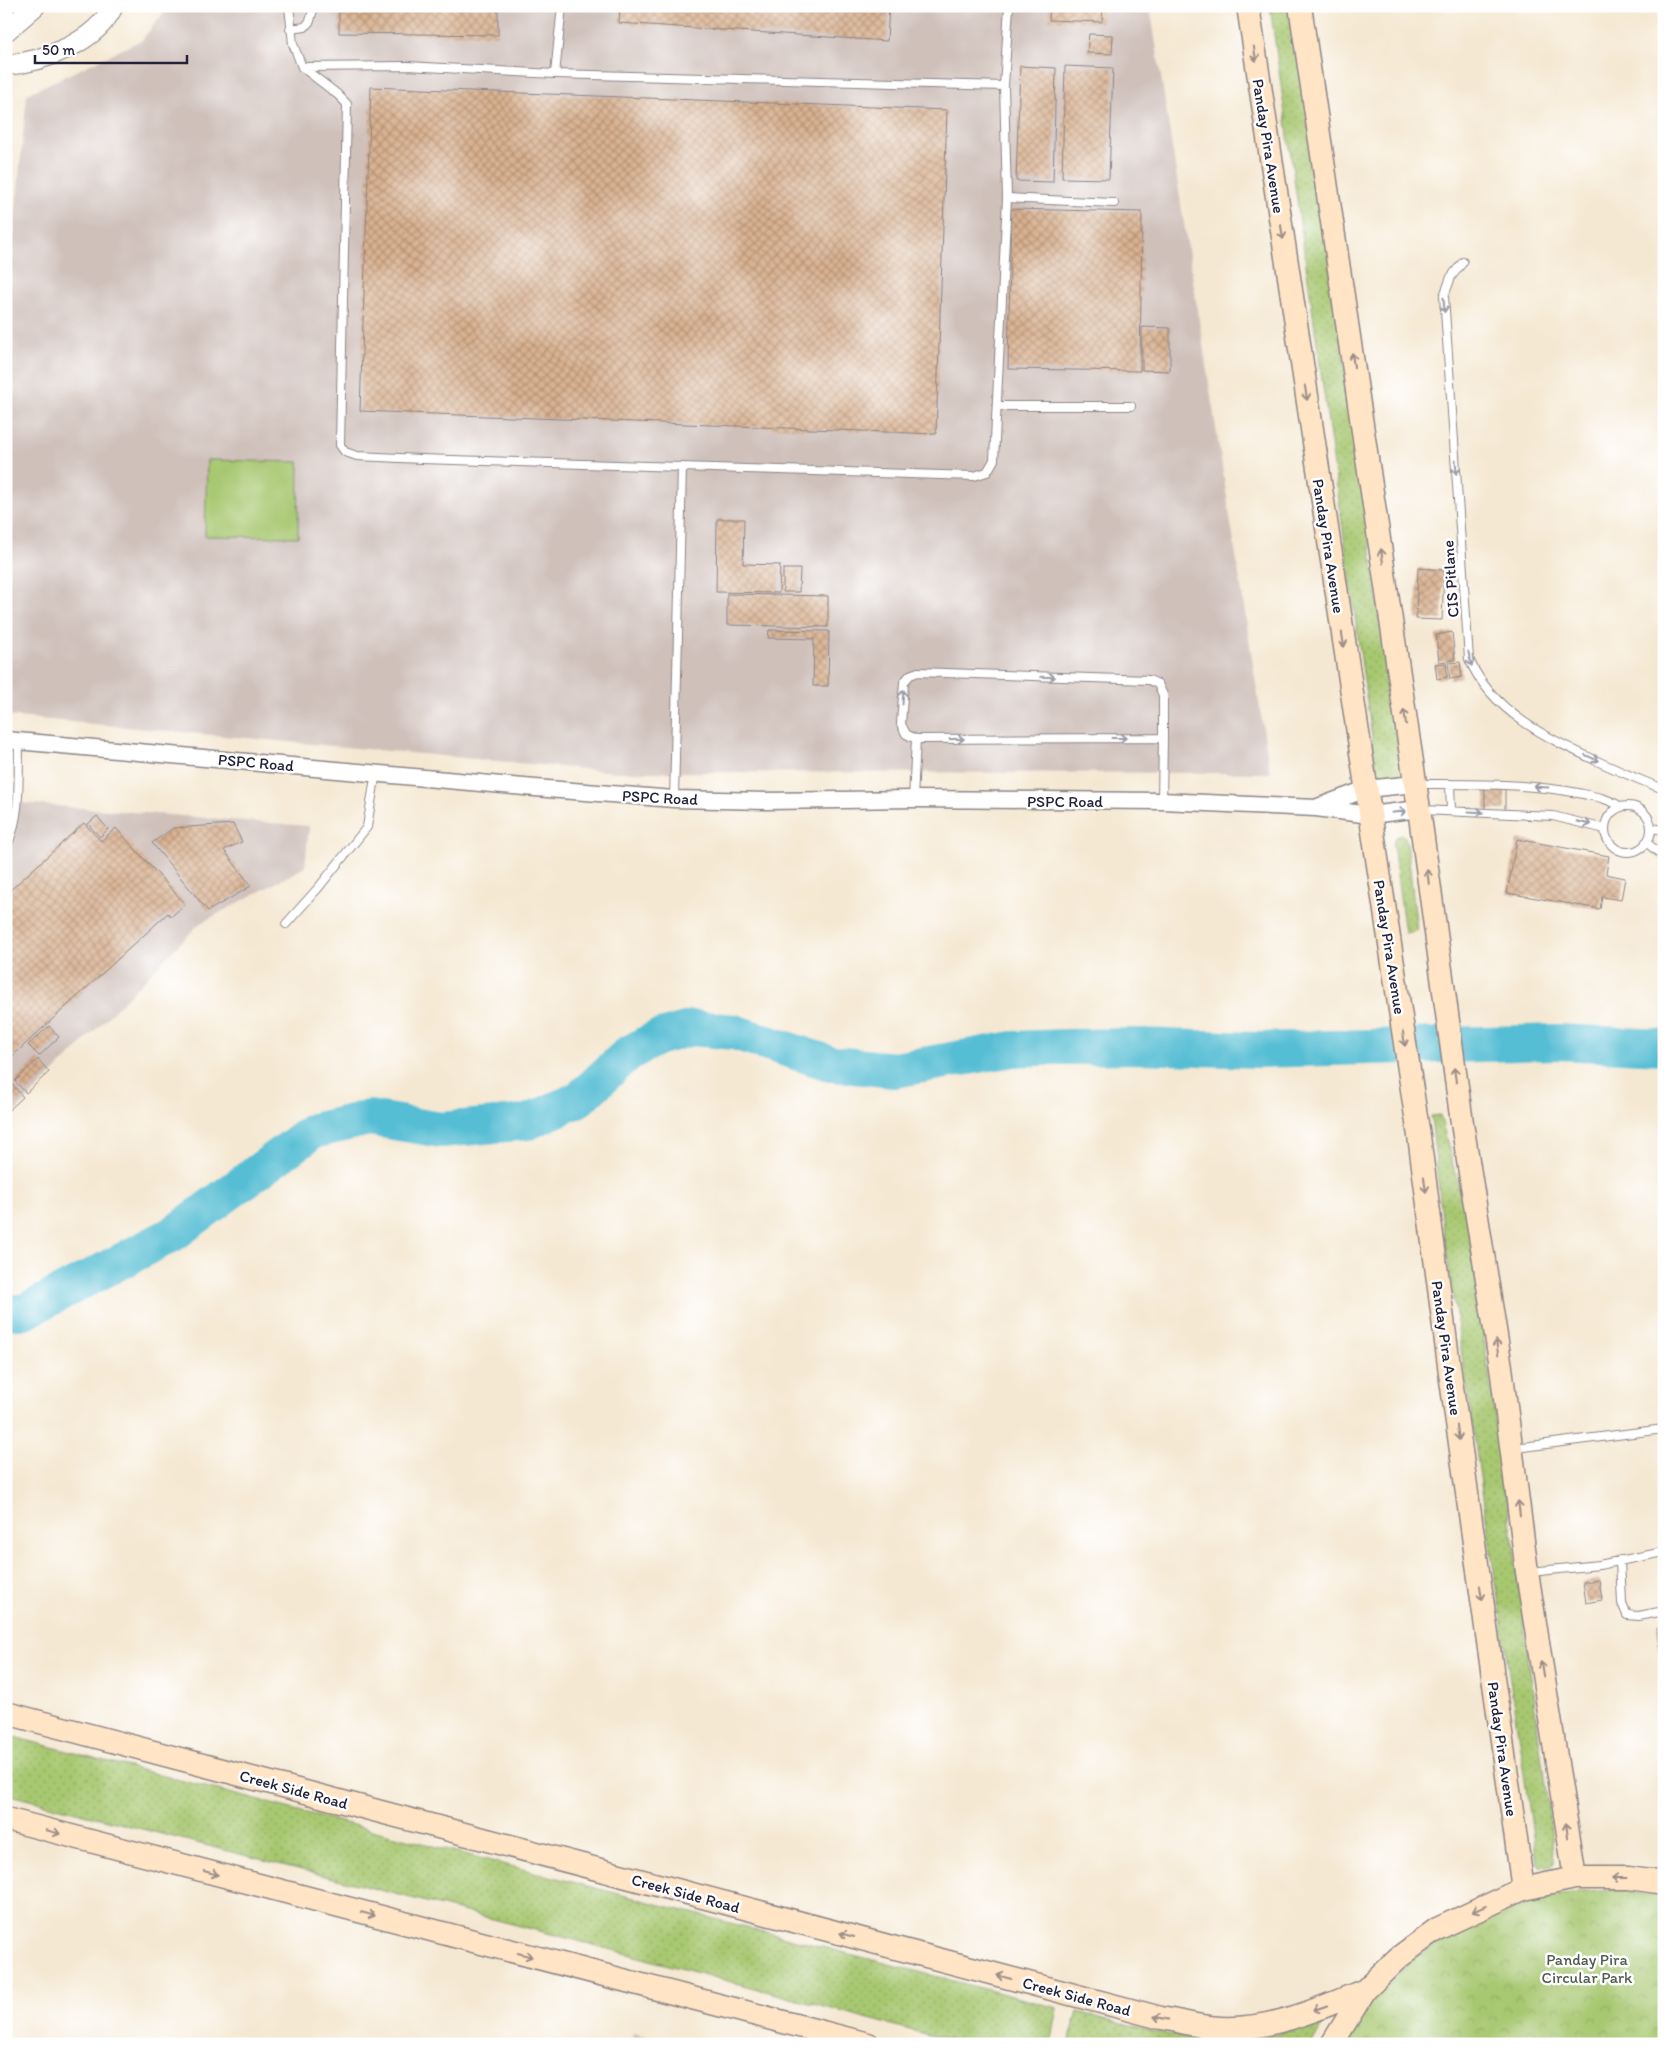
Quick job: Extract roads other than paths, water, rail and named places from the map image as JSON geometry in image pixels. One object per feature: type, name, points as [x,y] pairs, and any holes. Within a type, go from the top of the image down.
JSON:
[{"type":"main road","name":"Panday Pira Avenue","points":[[1248,6],[1419,1136],[1450,1373],[1523,1889]]},
{"type":"main road","points":[[1300,6],[1419,809],[1462,1123],[1501,1367],[1527,1572],[1575,1878]]},
{"type":"main road","name":"Creek Side Road","points":[[6,1714],[1161,2018],[1221,2028],[1274,2024],[1324,2007],[1365,1990]]},
{"type":"main road","points":[[6,1820],[868,2044]]},
{"type":"main road","points":[[1332,2044],[1365,1990],[1398,1958],[1437,1929],[1523,1889],[1575,1878],[1629,1878],[1664,1882]]},
{"type":"street","points":[[6,31],[35,6]]},
{"type":"street","points":[[6,65],[21,64],[59,53],[94,31],[113,6]]},
{"type":"street","name":"PSPC Road","points":[[13,740],[674,799],[766,801],[1162,801],[1316,808],[1370,815],[1419,809]]},
{"type":"street","name":"PSPC Road","points":[[1316,808],[1366,789],[1415,784]]},
{"type":"lane","points":[[289,6],[293,44],[302,67],[347,104],[340,445],[345,452],[357,456],[421,459],[974,476],[987,472],[994,460],[998,406],[1006,198],[1004,86],[1009,6]]},
{"type":"lane","points":[[290,29],[304,27],[310,21],[314,6]]},
{"type":"lane","points":[[555,74],[562,6]]},
{"type":"lane","points":[[302,67],[407,66],[555,74],[1004,86]]},
{"type":"lane","points":[[1006,198],[1114,203]]},
{"type":"lane","name":"CIS Pitlane","points":[[1463,262],[1451,277],[1444,296],[1469,659],[1476,674],[1488,690],[1524,724],[1561,744],[1643,782],[1664,789]]},
{"type":"lane","points":[[998,406],[1131,406]]},
{"type":"lane","points":[[674,799],[682,467]]},
{"type":"lane","points":[[1162,801],[1163,738],[1163,695],[1158,684],[1148,680],[918,672],[910,675],[904,682],[901,724],[906,734],[916,739],[1163,738]]},
{"type":"lane","points":[[914,800],[916,739]]},
{"type":"lane","points":[[6,848],[15,821],[13,740]]},
{"type":"lane","points":[[286,924],[319,887],[367,827],[376,772]]},
{"type":"lane","points":[[1415,784],[1548,787],[1593,796],[1613,802],[1621,807],[1635,807],[1641,810],[1650,821],[1651,828],[1650,836],[1646,842],[1640,848],[1633,851],[1617,848],[1607,836],[1605,829],[1607,819],[1621,807]]},
{"type":"lane","points":[[1450,784],[1451,811]]},
{"type":"lane","points":[[1419,809],[1553,816],[1605,829]]},
{"type":"lane","points":[[1651,828],[1664,830]]},
{"type":"lane","points":[[1646,842],[1664,857]]},
{"type":"lane","points":[[1511,1449],[1664,1428]]},
{"type":"lane","points":[[1527,1572],[1599,1565],[1664,1552]]},
{"type":"lane","points":[[1620,1560],[1622,1602],[1627,1615],[1638,1616],[1664,1611]]},
{"type":"waterway","points":[[6,1312],[24,1312],[173,1234],[313,1131],[369,1118],[441,1130],[528,1122],[579,1099],[629,1053],[657,1038],[692,1028],[734,1032],[832,1064],[895,1070],[1013,1049],[1064,1047],[1138,1046],[1257,1050],[1558,1042],[1664,1047]]},
{"type":"park label","name":"Panday Pira Circular Park","points":[[1587,1968]]}]
